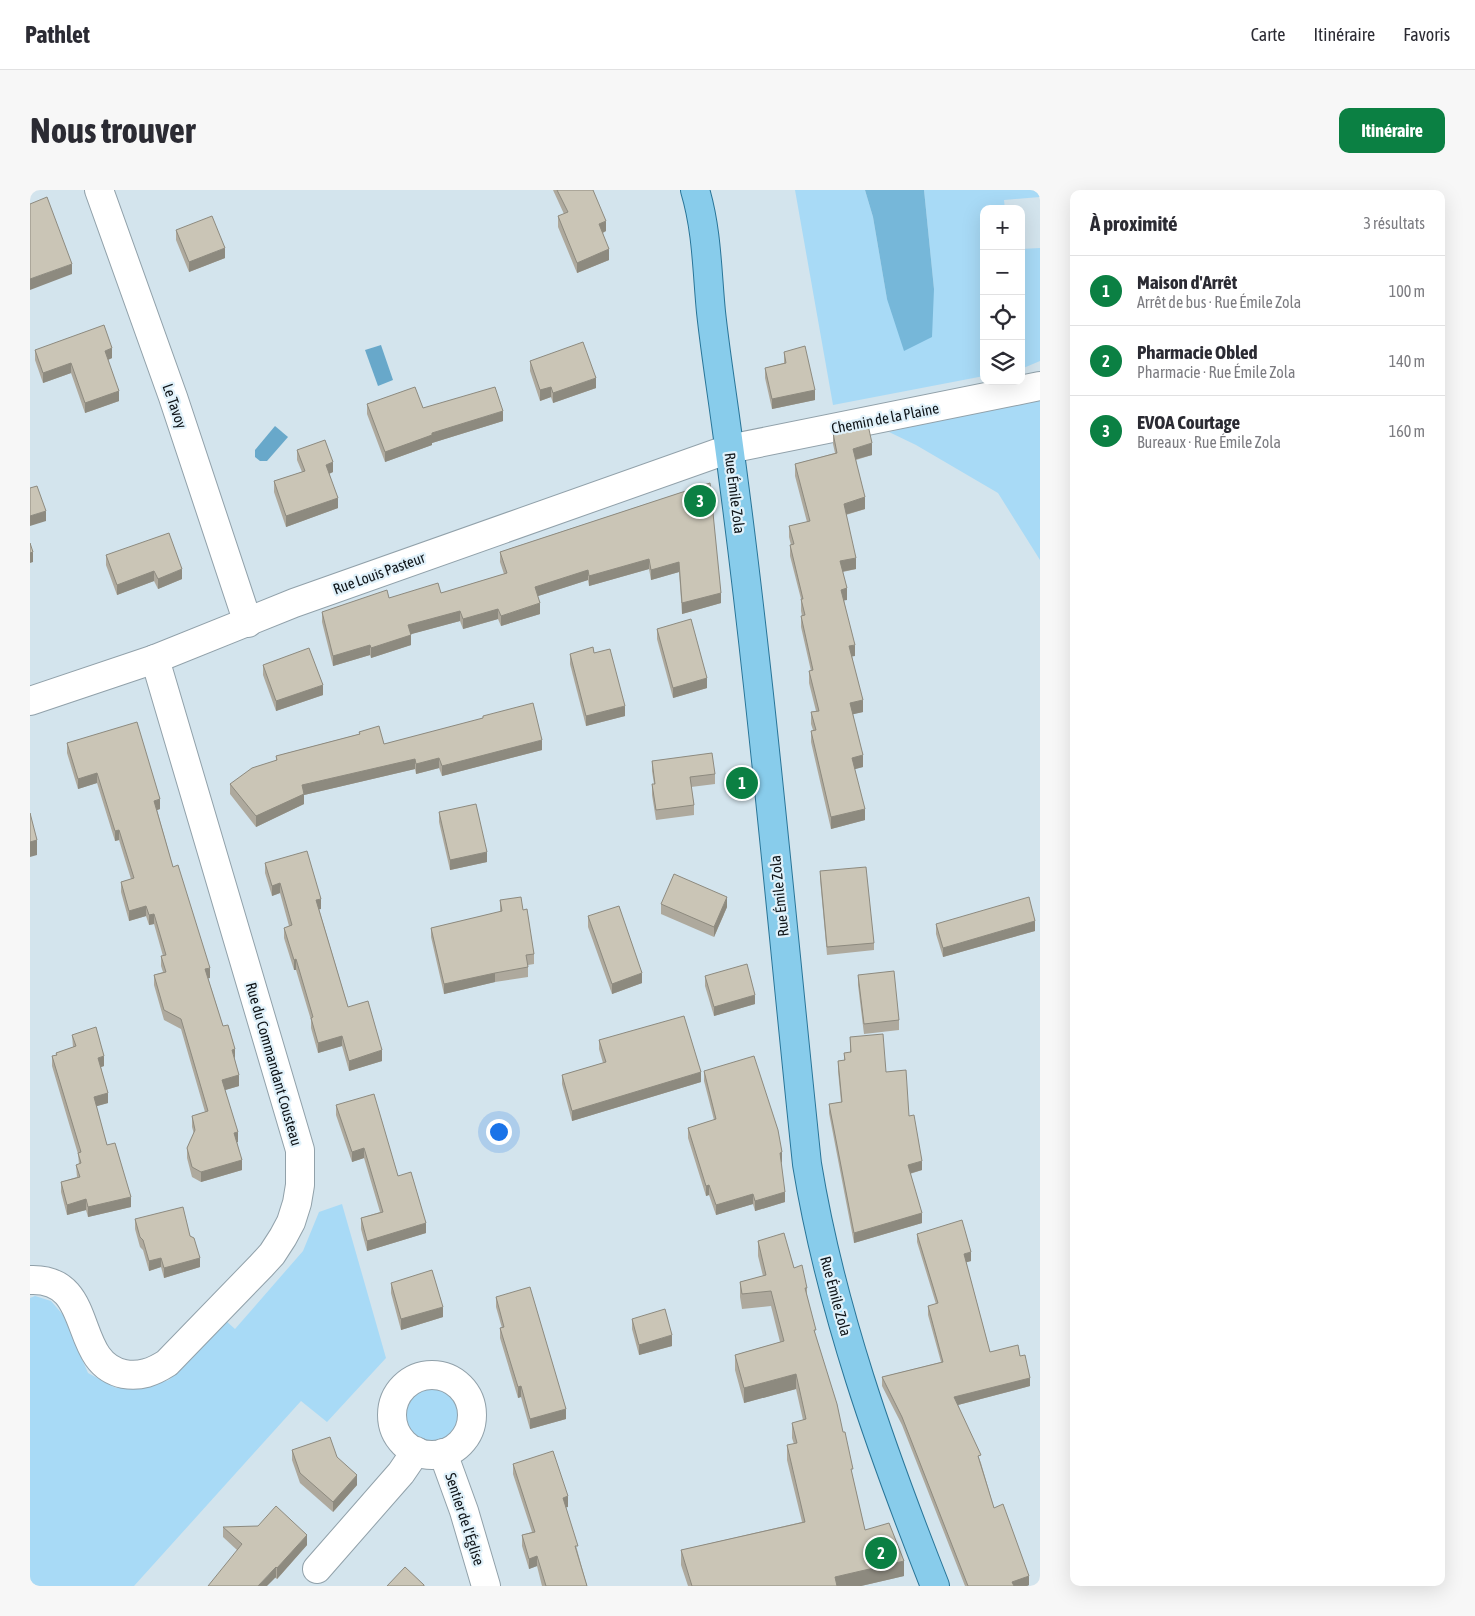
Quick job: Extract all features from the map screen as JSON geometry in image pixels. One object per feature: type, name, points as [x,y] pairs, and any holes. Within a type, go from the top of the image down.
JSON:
[{"type":"main road","points":[[676,190],[696,250],[711,313]]},
{"type":"main road","name":"Rue Émile Zola","points":[[695,190],[706,244],[711,313],[730,449],[766,770],[806,1164],[831,1281],[876,1428],[935,1586]]},
{"type":"street","name":"Le Tavoy","points":[[98,190],[173,397],[248,623]]},
{"type":"street","name":"Chemin de la Plaine","points":[[730,449],[1033,388]]},
{"type":"street","name":"Rue Louis Pasteur","points":[[30,701],[154,660],[294,603],[730,449]]},
{"type":"street","name":"Rue du Commandant Cousteau","points":[[30,1280],[50,1283],[71,1298],[99,1361],[117,1373],[142,1375],[155,1371],[167,1363],[272,1254],[291,1222],[297,1203],[300,1185],[300,1150],[154,660]]},
{"type":"street","name":"Sentier de l'Église","points":[[426,1375],[444,1377],[460,1386],[470,1402],[472,1411],[470,1429],[459,1444],[443,1453],[429,1454],[416,1451],[408,1446],[396,1432],[392,1414],[397,1396],[409,1382],[426,1375]]},
{"type":"street","points":[[317,1569],[401,1473],[416,1451]]},
{"type":"street","name":"Sentier de l'Église","points":[[443,1453],[464,1511],[486,1586]]},
{"type":"shaded area","points":[[795,190],[865,190],[873,217],[887,299],[934,289],[924,190],[1040,190],[1040,197],[1004,200],[1005,205],[980,205],[980,377],[833,405]]},
{"type":"shaded area","points":[[865,190],[924,190],[934,289],[932,337],[904,351],[887,299],[873,217]]},
{"type":"shaded area","points":[[1040,248],[1040,361],[1025,367],[1025,250]]},
{"type":"shaded area","points":[[381,345],[393,380],[378,386],[365,350]]},
{"type":"shaded area","points":[[1040,397],[1040,560],[998,493],[916,445],[889,432]]},
{"type":"shaded area","points":[[275,426],[288,437],[267,461],[260,461],[255,457],[255,450]]},
{"type":"shaded area","points":[[342,1204],[386,1358],[327,1422],[301,1401],[134,1586],[30,1586],[30,1298],[35,1296],[51,1301],[63,1315],[88,1373],[116,1388],[141,1388],[169,1380],[225,1320],[235,1329],[303,1251],[319,1212]]},
{"type":"shaded area","points":[[433,1382],[445,1385],[456,1391],[462,1402],[465,1414],[462,1426],[456,1437],[445,1443],[433,1446],[421,1443],[410,1437],[404,1426],[401,1414],[404,1402],[410,1391],[421,1385]]},
{"type":"building","points":[[557,190],[593,190],[606,221],[599,224],[609,249],[577,263],[558,216],[568,212]]},
{"type":"building","points":[[47,197],[72,264],[30,279],[30,204]]},
{"type":"building","points":[[212,216],[225,248],[189,262],[176,230]]},
{"type":"building","points":[[104,325],[112,348],[105,351],[119,391],[85,403],[71,363],[43,373],[35,350]]},
{"type":"building","points":[[583,342],[596,378],[553,393],[551,387],[540,390],[530,361]]},
{"type":"building","points":[[805,346],[815,390],[772,399],[765,368],[786,363],[784,352]]},
{"type":"building","points":[[415,387],[423,408],[495,387],[503,411],[432,433],[432,435],[385,452],[367,404]]},
{"type":"building","points":[[868,425],[872,443],[853,449],[865,497],[844,504],[856,558],[840,561],[847,588],[841,590],[855,645],[849,646],[863,700],[850,703],[863,755],[852,758],[865,809],[831,817],[811,731],[816,730],[811,712],[819,711],[809,671],[813,670],[801,616],[805,615],[801,599],[803,599],[790,545],[794,544],[789,526],[810,521],[795,464],[837,453],[833,433]]},
{"type":"building","points":[[325,440],[333,462],[326,465],[338,498],[286,516],[274,481],[305,471],[297,450]]},
{"type":"building","points":[[710,483],[721,593],[682,603],[679,562],[651,570],[649,559],[589,576],[588,570],[535,587],[540,603],[501,616],[498,609],[463,619],[460,611],[408,625],[411,635],[371,648],[370,645],[333,656],[322,612],[387,590],[389,598],[438,583],[441,593],[507,573],[500,552]]},
{"type":"building","points":[[37,486],[46,511],[30,516],[30,488]]},
{"type":"building","points":[[169,533],[182,569],[158,579],[154,571],[117,585],[106,555]]},
{"type":"building","points":[[691,619],[707,678],[673,688],[657,629]]},
{"type":"building","points":[[593,647],[594,653],[610,649],[625,706],[586,716],[570,654]]},
{"type":"building","points":[[309,648],[323,685],[276,701],[263,665]]},
{"type":"building","points":[[533,703],[542,740],[442,766],[439,758],[416,764],[415,759],[302,785],[304,794],[256,816],[230,784],[252,768],[277,760],[276,756],[360,734],[359,732],[379,726],[384,744]]},
{"type":"building","points":[[137,722],[160,799],[154,801],[173,867],[178,865],[210,968],[205,969],[223,1026],[228,1025],[235,1049],[232,1050],[239,1075],[222,1080],[238,1132],[234,1133],[242,1160],[201,1172],[192,1167],[187,1148],[195,1130],[192,1116],[208,1111],[181,1019],[164,1010],[154,975],[166,972],[161,956],[166,955],[154,914],[149,915],[146,906],[129,911],[121,882],[134,878],[119,830],[115,831],[97,773],[78,779],[67,743]]},
{"type":"building","points":[[712,753],[715,774],[690,777],[694,805],[656,810],[652,784],[655,784],[652,761]]},
{"type":"building","points":[[476,804],[487,852],[450,860],[439,812]]},
{"type":"building","points":[[30,813],[37,840],[30,842]]},
{"type":"building","points":[[307,851],[321,899],[316,900],[348,1007],[368,1001],[382,1050],[349,1061],[342,1036],[318,1043],[311,1018],[313,1017],[296,959],[294,960],[284,928],[292,925],[280,883],[272,886],[265,863]]},
{"type":"building","points":[[866,867],[874,943],[827,947],[820,871]]},
{"type":"building","points":[[674,874],[727,897],[714,927],[661,904]]},
{"type":"building","points":[[521,897],[523,910],[527,909],[534,954],[526,955],[528,967],[444,984],[431,928],[502,911],[500,900]]},
{"type":"building","points":[[1029,897],[1035,921],[943,948],[936,924]]},
{"type":"building","points":[[619,906],[642,973],[612,984],[588,916]]},
{"type":"building","points":[[747,964],[755,995],[714,1007],[705,976]]},
{"type":"building","points":[[894,971],[899,1020],[864,1024],[858,975]]},
{"type":"building","points":[[684,1016],[701,1072],[572,1111],[562,1075],[606,1062],[599,1040]]},
{"type":"building","points":[[96,1027],[104,1056],[98,1058],[108,1093],[94,1097],[107,1145],[115,1143],[131,1197],[88,1207],[86,1199],[67,1205],[61,1182],[80,1177],[76,1165],[81,1163],[78,1153],[81,1152],[52,1056],[76,1046],[72,1035]]},
{"type":"building","points":[[883,1034],[886,1072],[906,1070],[909,1116],[914,1115],[922,1161],[908,1165],[922,1213],[854,1233],[829,1104],[842,1102],[838,1061],[845,1060],[844,1053],[851,1052],[850,1037]]},
{"type":"building","points":[[754,1056],[778,1130],[782,1152],[780,1153],[785,1192],[755,1201],[753,1194],[716,1205],[709,1185],[706,1186],[688,1128],[716,1119],[704,1071]]},
{"type":"building","points":[[374,1094],[398,1176],[411,1172],[426,1223],[367,1241],[361,1218],[383,1212],[364,1148],[352,1152],[336,1105]]},
{"type":"building","points":[[183,1207],[190,1236],[194,1238],[200,1258],[164,1268],[161,1258],[149,1261],[135,1219]]},
{"type":"building","points":[[962,1220],[971,1252],[964,1254],[990,1352],[1018,1345],[1020,1356],[1025,1355],[1030,1378],[954,1397],[981,1455],[978,1456],[994,1508],[1003,1504],[1029,1576],[1012,1582],[1014,1586],[968,1586],[902,1417],[882,1377],[943,1362],[928,1306],[938,1303],[917,1234]]},
{"type":"building","points":[[784,1233],[794,1268],[802,1265],[807,1288],[805,1288],[816,1330],[814,1330],[837,1404],[843,1432],[845,1432],[853,1469],[851,1469],[865,1530],[889,1523],[904,1561],[835,1577],[837,1586],[692,1586],[681,1550],[805,1522],[787,1445],[797,1443],[792,1423],[806,1419],[796,1374],[744,1388],[735,1355],[784,1341],[771,1291],[742,1294],[740,1282],[766,1275],[758,1241]]},
{"type":"building","points":[[432,1270],[443,1307],[401,1319],[391,1283]]},
{"type":"building","points":[[530,1287],[566,1409],[530,1419],[521,1386],[518,1387],[500,1328],[504,1327],[496,1297]]},
{"type":"building","points":[[665,1309],[672,1335],[639,1345],[632,1319]]},
{"type":"building","points":[[330,1437],[337,1457],[357,1475],[333,1502],[300,1473],[292,1450]]},
{"type":"building","points":[[553,1451],[568,1496],[563,1498],[578,1546],[575,1546],[587,1586],[546,1586],[537,1556],[529,1559],[522,1535],[535,1532],[513,1464]]},
{"type":"building","points":[[276,1506],[307,1535],[258,1586],[208,1586],[242,1544],[223,1527],[258,1526]]},
{"type":"building","points":[[405,1567],[424,1585],[424,1586],[387,1586]]},
{"type":"place","name":"EVOA Courtage","points":[[700,501]]},
{"type":"place","name":"Maison d'Arrêt","points":[[742,783]]},
{"type":"place","name":"Pharmacie Obled","points":[[881,1553]]}]
